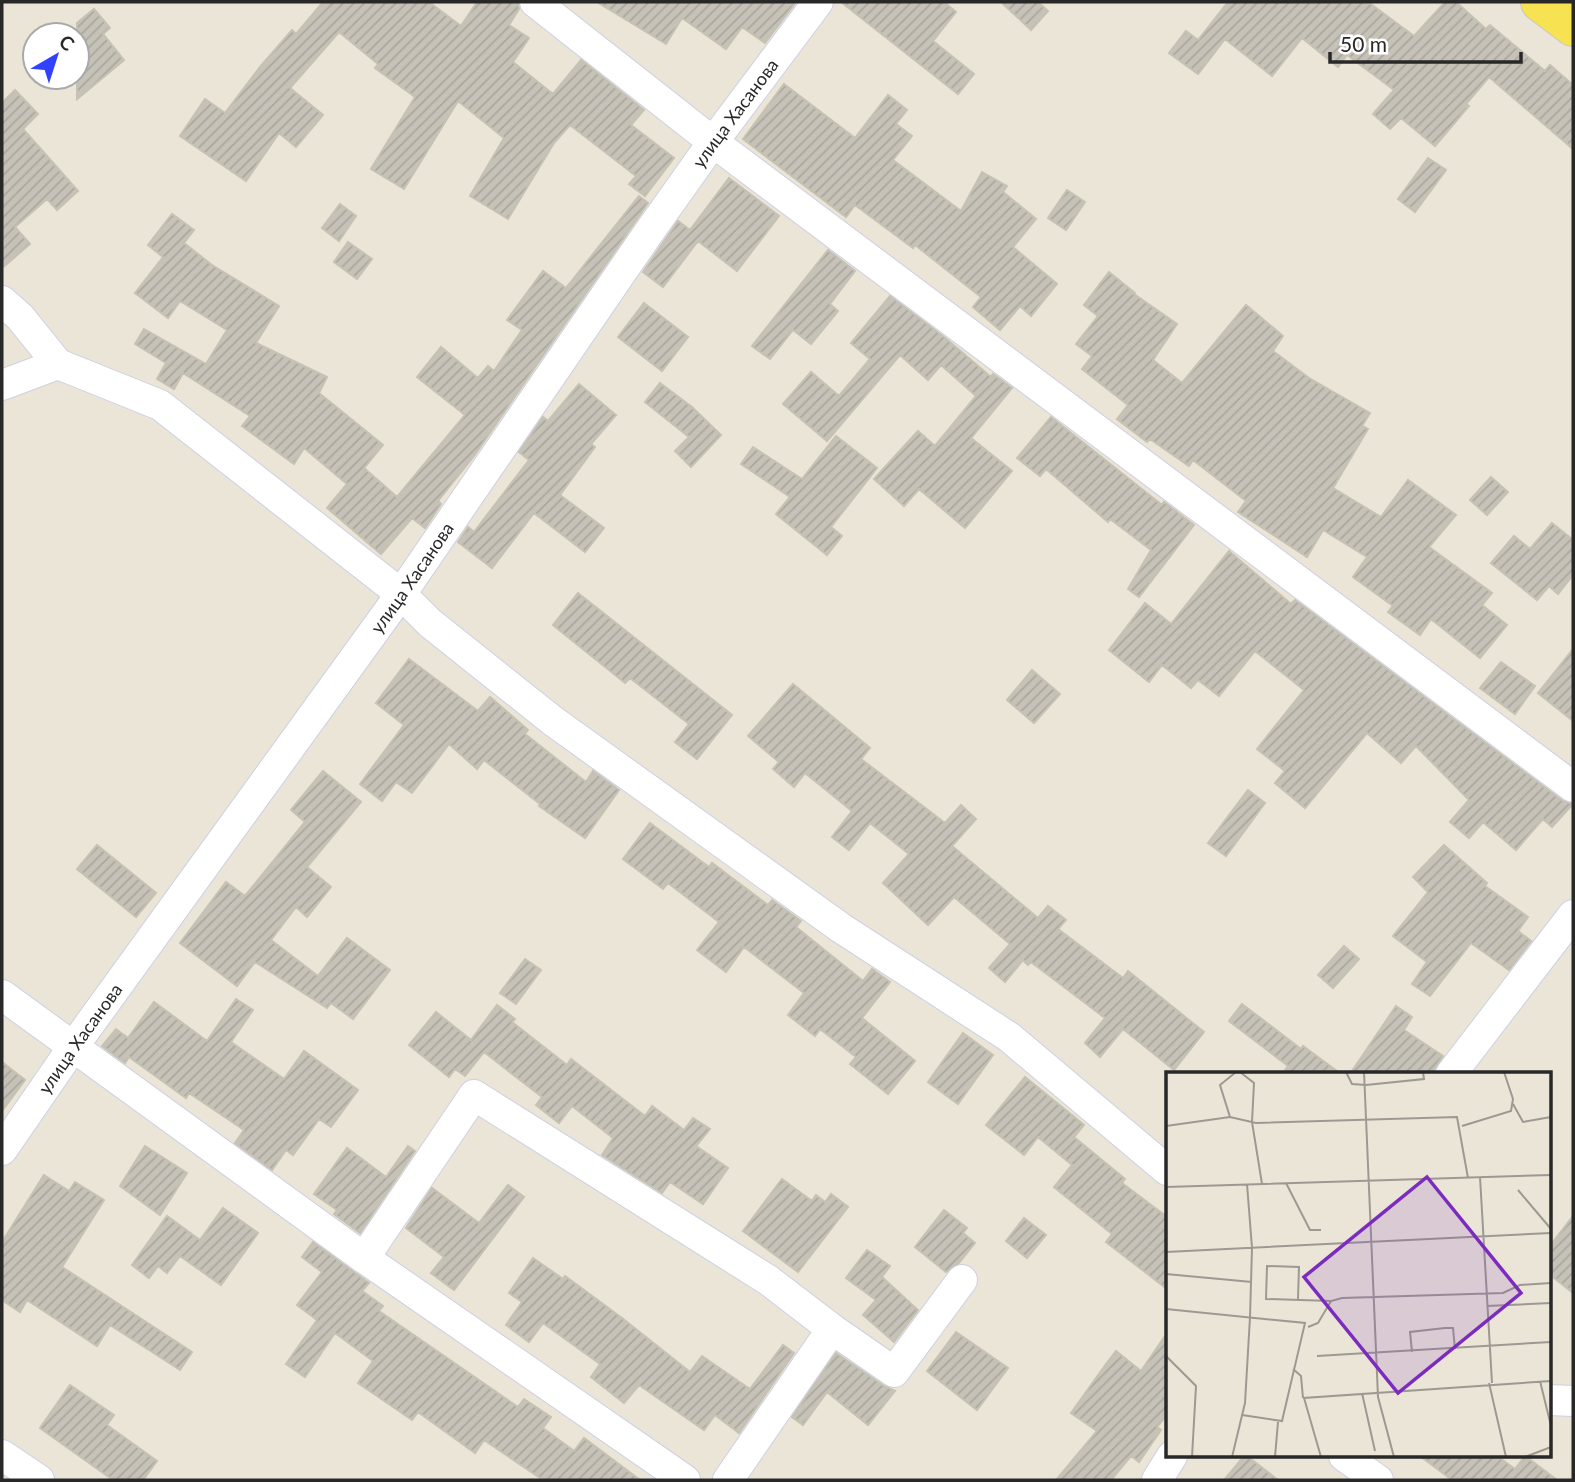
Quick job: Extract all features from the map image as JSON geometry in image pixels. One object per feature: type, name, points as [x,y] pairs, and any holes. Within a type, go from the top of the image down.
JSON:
[{"type":"main road","points":[[1540,2],[1573,27]]},
{"type":"street","points":[[535,2],[713,142],[1573,787]]},
{"type":"street","name":"улица Хасанова","points":[[2,1150],[73,1047],[401,594],[713,142],[818,2]]},
{"type":"street","points":[[2,301],[20,317],[58,364],[160,405],[401,594],[430,623],[564,729],[842,928],[1009,1037],[1166,1169]]},
{"type":"street","points":[[2,385],[58,364]]},
{"type":"street","points":[[1453,1072],[1573,915]]},
{"type":"street","points":[[2,995],[364,1258],[685,1480]]},
{"type":"street","points":[[364,1258],[474,1095],[768,1280],[894,1373],[961,1280]]},
{"type":"street","points":[[727,1480],[832,1329]]},
{"type":"street","points":[[1550,1400],[1573,1401]]},
{"type":"street","points":[[2,1455],[39,1480]]},
{"type":"street","points":[[1157,1480],[1171,1458]]},
{"type":"street","points":[[1347,1458],[1378,1480]]},
{"type":"building","points":[[323,2],[429,2],[461,26],[477,2],[518,2],[519,9],[509,25],[529,38],[513,62],[553,94],[581,60],[644,110],[631,125],[674,158],[645,196],[629,184],[636,176],[570,125],[554,143],[508,219],[470,196],[504,138],[458,101],[404,189],[371,169],[415,97],[375,68],[378,64],[339,32],[290,88],[323,115],[296,147],[279,133],[246,181],[180,136],[205,99],[225,113],[292,30],[296,34]]},
{"type":"building","points":[[597,2],[796,2],[765,43],[742,27],[726,49],[682,18],[666,44]]},
{"type":"building","points":[[841,2],[944,2],[956,12],[933,41],[974,74],[958,94]]},
{"type":"building","points":[[1001,2],[1038,2],[1048,11],[1031,30]]},
{"type":"building","points":[[1228,2],[1368,2],[1414,36],[1445,2],[1456,2],[1486,29],[1490,25],[1545,71],[1550,65],[1573,85],[1573,149],[1489,77],[1466,104],[1469,106],[1435,146],[1401,118],[1390,129],[1373,114],[1394,90],[1347,55],[1338,67],[1302,38],[1272,76],[1225,39],[1198,74],[1169,53],[1186,31],[1198,40]]},
{"type":"building","points":[[94,9],[110,28],[103,34],[124,60],[91,87],[91,21],[79,21]]},
{"type":"building","points":[[784,84],[855,138],[888,95],[907,110],[896,124],[912,136],[893,160],[961,211],[982,172],[1007,186],[1003,192],[1036,219],[1013,247],[1057,284],[1031,316],[1020,306],[1000,330],[973,307],[981,297],[915,245],[913,248],[855,205],[846,217],[743,139]]},
{"type":"building","points":[[15,90],[38,114],[23,129],[78,191],[57,210],[47,199],[15,227],[30,244],[2,268],[2,103]]},
{"type":"building","points":[[77,91],[87,91],[77,99]]},
{"type":"building","points":[[1428,158],[1446,170],[1415,212],[1398,199]]},
{"type":"building","points":[[729,178],[779,216],[737,271],[698,241],[663,287],[643,272],[678,221],[690,230]]},
{"type":"building","points":[[1067,190],[1085,202],[1066,230],[1048,218]]},
{"type":"building","points":[[639,196],[648,203],[474,456],[438,501],[441,504],[425,528],[412,518],[381,554],[327,508],[347,484],[304,448],[294,464],[242,426],[250,416],[183,373],[174,389],[157,379],[166,363],[135,344],[144,329],[206,364],[227,330],[180,301],[168,318],[135,293],[163,257],[148,245],[172,214],[194,230],[184,243],[212,265],[279,306],[256,343],[327,377],[319,393],[383,445],[364,468],[397,497],[465,415],[417,377],[441,347],[478,378],[488,366],[494,371],[522,330],[507,320],[543,271],[566,288]]},
{"type":"building","points":[[340,204],[356,216],[339,241],[322,228]]},
{"type":"building","points":[[348,242],[372,259],[357,279],[334,262]]},
{"type":"building","points":[[828,250],[855,271],[830,304],[838,311],[811,344],[793,330],[770,359],[752,346]]},
{"type":"building","points":[[1109,272],[1134,294],[1177,324],[1153,360],[1182,383],[1246,305],[1283,336],[1273,351],[1309,378],[1370,413],[1362,426],[1368,429],[1333,488],[1381,517],[1408,480],[1456,515],[1429,547],[1492,593],[1482,605],[1507,625],[1480,658],[1431,619],[1420,635],[1388,612],[1393,606],[1353,577],[1367,557],[1323,530],[1307,557],[1238,512],[1246,501],[1193,460],[1189,466],[1150,439],[1147,442],[1117,419],[1128,405],[1082,369],[1092,356],[1076,344],[1098,316],[1084,305]]},
{"type":"building","points":[[890,296],[991,377],[993,374],[1012,388],[971,438],[1012,471],[965,528],[919,489],[904,506],[874,479],[918,431],[935,446],[976,396],[941,365],[928,380],[900,355],[827,441],[783,404],[811,372],[839,396],[870,359],[851,343]]},
{"type":"building","points":[[644,303],[688,337],[662,371],[618,337]]},
{"type":"building","points":[[660,383],[692,407],[721,435],[691,467],[675,451],[689,437],[645,402]]},
{"type":"building","points":[[579,384],[616,415],[591,444],[595,447],[560,495],[604,528],[585,552],[534,513],[492,568],[458,542],[468,527],[474,532],[529,460],[519,452],[543,417],[548,421]]},
{"type":"building","points":[[1051,417],[1162,505],[1164,502],[1194,525],[1139,597],[1128,589],[1151,550],[1110,519],[1108,522],[1046,469],[1040,476],[1017,458]]},
{"type":"building","points":[[836,436],[877,468],[831,527],[842,536],[827,555],[776,514],[790,497],[741,464],[753,447],[802,479]]},
{"type":"building","points":[[1491,477],[1508,492],[1487,515],[1470,500]]},
{"type":"building","points":[[1552,523],[1573,540],[1573,575],[1558,594],[1549,586],[1537,600],[1491,563],[1514,536],[1530,549]]},
{"type":"building","points":[[1229,551],[1291,604],[1295,600],[1563,801],[1573,804],[1552,827],[1543,819],[1516,850],[1483,822],[1469,838],[1450,822],[1469,800],[1416,746],[1401,763],[1367,733],[1305,808],[1275,783],[1285,771],[1257,749],[1304,690],[1255,651],[1219,696],[1198,680],[1191,688],[1162,665],[1149,682],[1109,650],[1145,603],[1171,624]]},
{"type":"building","points":[[578,593],[732,715],[697,759],[675,742],[689,724],[630,678],[625,683],[553,625]]},
{"type":"building","points":[[1573,649],[1573,721],[1538,693]]},
{"type":"building","points":[[409,659],[478,711],[490,697],[528,730],[525,734],[586,782],[593,771],[619,790],[585,838],[539,806],[540,804],[484,760],[477,769],[449,744],[412,793],[396,782],[382,801],[360,784],[404,725],[376,703]]},
{"type":"building","points":[[1501,662],[1535,686],[1515,714],[1480,688]]},
{"type":"building","points":[[1032,670],[1060,694],[1034,723],[1007,700]]},
{"type":"building","points":[[793,684],[870,748],[861,759],[945,823],[961,805],[976,819],[952,846],[1038,918],[1048,906],[1066,920],[1058,929],[1123,978],[1128,971],[1204,1032],[1174,1070],[1123,1029],[1100,1057],[1085,1043],[1105,1018],[1031,962],[1028,965],[1023,960],[1005,982],[989,968],[1010,944],[954,897],[928,925],[883,883],[909,854],[870,823],[849,850],[832,837],[852,811],[805,773],[794,787],[773,769],[779,762],[748,736]]},
{"type":"building","points":[[323,771],[361,802],[307,867],[331,887],[307,917],[296,907],[271,940],[318,976],[347,938],[390,970],[353,1019],[331,1003],[327,1008],[255,962],[237,986],[180,943],[226,882],[245,896],[305,822],[291,810]]},
{"type":"building","points":[[1248,790],[1265,803],[1226,856],[1208,843]]},
{"type":"building","points":[[650,823],[709,867],[712,863],[768,905],[772,900],[801,921],[796,927],[863,981],[872,969],[890,982],[862,1018],[915,1061],[888,1094],[850,1064],[856,1057],[820,1029],[815,1036],[788,1015],[804,993],[744,947],[726,972],[697,950],[719,922],[668,883],[663,889],[623,859]]},
{"type":"building","points":[[97,845],[156,893],[136,917],[77,869]]},
{"type":"building","points":[[1444,845],[1487,883],[1485,886],[1528,917],[1518,931],[1531,941],[1509,970],[1471,943],[1430,996],[1412,984],[1427,962],[1393,936],[1428,892],[1413,877]]},
{"type":"building","points":[[1344,946],[1359,959],[1333,988],[1318,975]]},
{"type":"building","points":[[525,959],[541,970],[516,1004],[500,993]]},
{"type":"building","points":[[236,999],[253,1010],[231,1042],[284,1079],[304,1051],[358,1090],[331,1127],[319,1119],[293,1155],[286,1150],[272,1170],[235,1143],[244,1130],[189,1093],[186,1098],[129,1057],[125,1063],[102,1046],[116,1029],[128,1038],[154,1002],[207,1041]]},
{"type":"building","points":[[1242,1004],[1301,1049],[1303,1046],[1338,1072],[1284,1072],[1288,1066],[1229,1021]]},
{"type":"building","points":[[497,1005],[515,1019],[512,1022],[567,1065],[571,1059],[645,1116],[652,1106],[684,1130],[693,1118],[710,1129],[696,1146],[728,1168],[703,1204],[670,1182],[662,1193],[602,1155],[613,1138],[572,1106],[559,1123],[536,1105],[542,1097],[484,1052],[465,1076],[455,1069],[449,1077],[409,1045],[436,1012],[471,1040]]},
{"type":"building","points":[[1396,1006],[1412,1017],[1404,1030],[1443,1056],[1432,1072],[1351,1072]]},
{"type":"building","points":[[963,1033],[993,1055],[958,1104],[928,1082]]},
{"type":"building","points":[[2,1062],[25,1080],[2,1111]]},
{"type":"building","points":[[1025,1077],[1084,1125],[1074,1137],[1125,1179],[1122,1183],[1166,1216],[1166,1288],[1106,1242],[1112,1234],[1054,1187],[1072,1165],[1038,1137],[1024,1155],[986,1125]]},
{"type":"building","points":[[145,1146],[187,1173],[160,1215],[120,1186]]},
{"type":"building","points":[[408,1146],[415,1151],[360,1233],[334,1214],[337,1210],[314,1194],[347,1148],[386,1177]]},
{"type":"building","points":[[44,1175],[69,1191],[75,1182],[104,1200],[62,1267],[192,1352],[180,1370],[110,1325],[97,1346],[27,1300],[20,1312],[2,1300],[2,1242]]},
{"type":"building","points":[[782,1179],[812,1201],[816,1195],[825,1202],[831,1194],[848,1207],[798,1272],[743,1231]]},
{"type":"building","points":[[508,1185],[524,1197],[454,1290],[431,1273],[444,1257],[406,1228],[432,1188],[479,1223]]},
{"type":"building","points":[[223,1208],[258,1233],[221,1285],[180,1256],[167,1273],[158,1266],[149,1278],[132,1265],[167,1216],[200,1240]]},
{"type":"building","points":[[944,1210],[967,1228],[963,1233],[975,1243],[959,1263],[946,1272],[915,1247]]},
{"type":"building","points":[[1573,1216],[1573,1293],[1550,1275],[1550,1246]]},
{"type":"building","points":[[1024,1218],[1046,1235],[1027,1258],[1006,1241]]},
{"type":"building","points":[[313,1242],[369,1283],[362,1291],[383,1306],[379,1311],[518,1407],[524,1399],[551,1417],[543,1428],[574,1451],[584,1438],[640,1480],[543,1480],[484,1440],[475,1453],[418,1412],[412,1420],[358,1383],[373,1361],[335,1333],[305,1377],[286,1364],[317,1320],[297,1305],[322,1272],[302,1257]]},
{"type":"building","points":[[867,1250],[890,1266],[882,1277],[918,1310],[894,1342],[863,1315],[876,1300],[846,1278]]},
{"type":"building","points":[[533,1258],[563,1279],[565,1276],[690,1372],[702,1356],[750,1389],[783,1345],[794,1353],[739,1433],[715,1415],[704,1430],[639,1385],[624,1403],[591,1377],[600,1364],[543,1323],[529,1342],[506,1325],[522,1302],[509,1293]]},
{"type":"building","points":[[956,1332],[1008,1368],[977,1410],[927,1371]]},
{"type":"building","points":[[1166,1334],[1166,1416],[1157,1427],[1161,1430],[1139,1462],[1131,1456],[1111,1480],[1056,1480],[1097,1431],[1071,1413],[1116,1351],[1141,1371]]},
{"type":"building","points":[[836,1353],[895,1391],[868,1425],[827,1392],[803,1425],[792,1417]]},
{"type":"building","points":[[70,1385],[114,1415],[107,1425],[157,1461],[143,1480],[113,1480],[40,1428]]},
{"type":"building","points":[[1242,1458],[1250,1458],[1278,1480],[1224,1480]]},
{"type":"building","points":[[1423,1458],[1500,1458],[1515,1469],[1523,1458],[1528,1458],[1557,1480],[1452,1480]]}]
